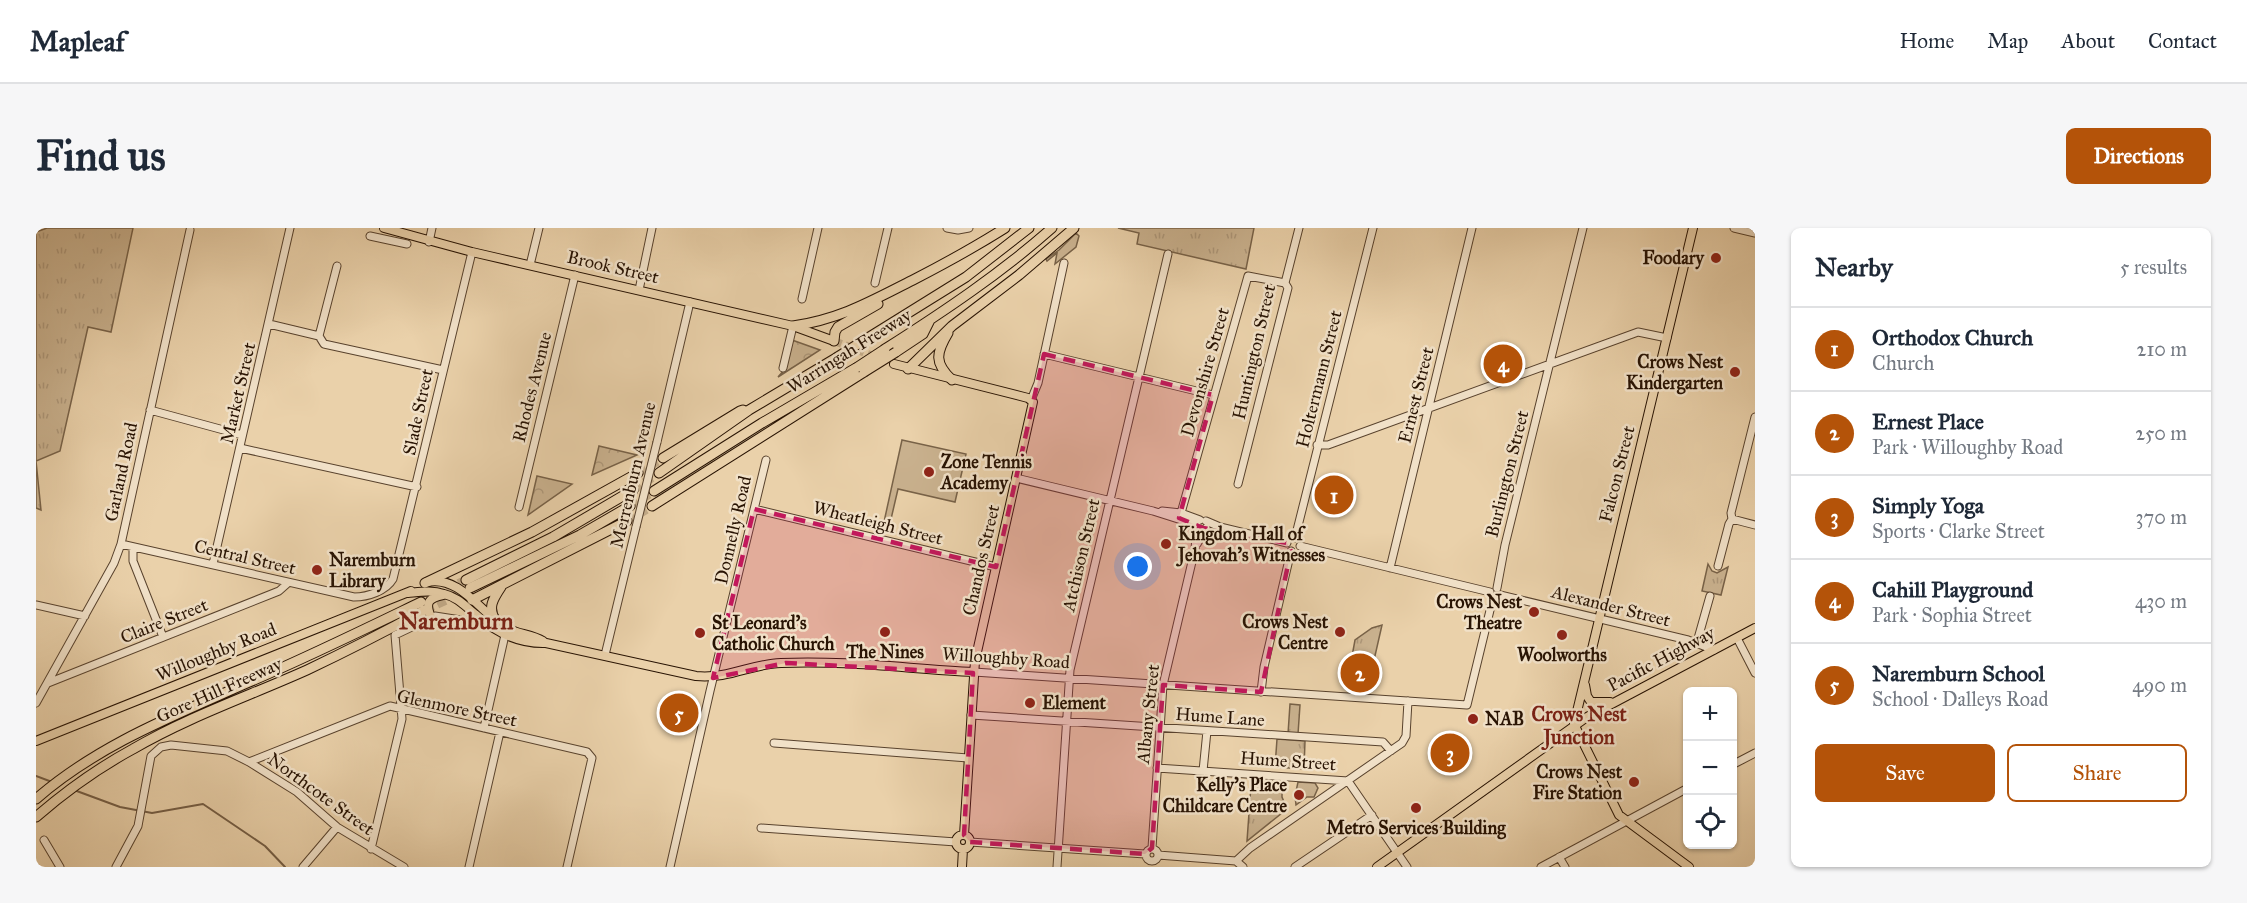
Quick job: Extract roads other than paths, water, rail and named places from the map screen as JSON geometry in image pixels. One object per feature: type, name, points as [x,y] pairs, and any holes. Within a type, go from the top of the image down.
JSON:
[{"type":"highway","points":[[968,250],[993,228]]},
{"type":"highway","points":[[793,326],[836,317],[894,290],[1005,228]]},
{"type":"highway","name":"Warringah Freeway","points":[[659,473],[749,410],[966,277],[1029,228]]},
{"type":"highway","name":"Warringah Freeway","points":[[654,491],[762,423],[860,370],[885,349],[930,321],[1015,259],[1052,228]]},
{"type":"highway","points":[[908,369],[952,326],[1034,263],[1074,228]]},
{"type":"highway","points":[[834,340],[838,327],[890,297],[894,290]]},
{"type":"highway","points":[[652,506],[860,370],[896,352],[923,334],[930,321]]},
{"type":"highway","points":[[952,326],[938,357],[941,368],[952,380]]},
{"type":"highway","points":[[663,458],[740,411],[749,410]]},
{"type":"highway","points":[[425,583],[532,532],[638,473]]},
{"type":"highway","points":[[630,506],[580,535],[468,584],[633,490]]},
{"type":"highway","points":[[468,602],[627,521]]},
{"type":"highway","points":[[496,621],[491,613],[491,604],[503,585]]},
{"type":"highway","name":"Gore Hill Freeway","points":[[36,799],[56,781],[95,755],[128,738],[306,657],[426,609]]},
{"type":"highway","name":"Gore Hill Freeway","points":[[36,817],[60,797],[134,748],[307,669],[426,609]]},
{"type":"main road","name":"Falcon Street","points":[[1574,727],[1693,228]]},
{"type":"main road","name":"Brook Street","points":[[387,229],[429,242],[793,326],[834,340]]},
{"type":"main road","points":[[894,364],[1031,400]]},
{"type":"main road","name":"Chandos Street","points":[[962,867],[966,842],[968,758],[974,672],[1032,408],[1031,400]]},
{"type":"main road","name":"Willoughby Road","points":[[36,741],[408,593],[425,583],[437,581],[460,590],[476,615],[495,630],[533,642],[546,642],[696,676],[713,678],[773,664],[823,662],[974,672]]},
{"type":"main road","name":"Willoughby Road","points":[[408,593],[431,591],[468,602],[496,621],[506,632]]},
{"type":"main road","points":[[426,609],[429,601],[434,597],[446,594]]},
{"type":"main road","name":"Pacific Highway","points":[[1377,867],[1574,727],[1614,702],[1755,628]]},
{"type":"main road","points":[[1584,681],[1587,696],[1591,702],[1614,702]]},
{"type":"main road","points":[[1574,727],[1619,815],[1689,867]]},
{"type":"main road","points":[[956,842],[959,848],[966,842]]},
{"type":"street","name":"Market Street","points":[[213,564],[290,228]]},
{"type":"street","points":[[429,242],[432,228]]},
{"type":"street","points":[[530,265],[539,228]]},
{"type":"street","points":[[639,290],[652,228]]},
{"type":"street","points":[[802,299],[818,228]]},
{"type":"street","points":[[875,283],[888,228]]},
{"type":"street","points":[[947,228],[966,229]]},
{"type":"street","name":"Huntington Street","points":[[1238,484],[1288,288],[1285,283],[1299,228]]},
{"type":"street","name":"Holtermann Street","points":[[1295,538],[1373,228]]},
{"type":"street","name":"Ernest Street","points":[[1390,568],[1472,228]]},
{"type":"street","name":"Burlington Street","points":[[1499,591],[1505,545],[1583,228]]},
{"type":"street","points":[[1734,228],[1755,233]]},
{"type":"street","points":[[386,239],[387,229]]},
{"type":"street","name":"Garland Road","points":[[36,703],[114,563],[121,544],[190,231]]},
{"type":"street","points":[[370,236],[407,244]]},
{"type":"street","name":"Slade Street","points":[[393,579],[472,252]]},
{"type":"street","name":"Atchison Street","points":[[1057,867],[1068,679],[1168,254]]},
{"type":"street","name":"Chandos Street","points":[[1031,400],[1038,383],[1064,263]]},
{"type":"street","points":[[319,336],[337,266]]},
{"type":"street","name":"Rhodes Avenue","points":[[519,507],[575,275]]},
{"type":"street","name":"Devonshire Street","points":[[1181,513],[1248,276],[1285,283]]},
{"type":"street","name":"Merrenburn Avenue","points":[[605,656],[690,302]]},
{"type":"street","points":[[269,324],[319,336],[324,344],[443,370]]},
{"type":"street","points":[[783,368],[793,326]]},
{"type":"street","points":[[1317,445],[1328,445],[1638,332],[1667,338]]},
{"type":"street","points":[[1044,354],[1213,395]]},
{"type":"street","points":[[150,410],[242,435]]},
{"type":"street","points":[[1718,566],[1732,519],[1731,513],[1755,417]]},
{"type":"street","points":[[240,448],[417,487]]},
{"type":"street","name":"Donnelly Road","points":[[670,867],[766,459]]},
{"type":"street","points":[[1016,478],[1202,525],[1287,543]]},
{"type":"street","name":"Wheatleigh Street","points":[[754,509],[996,567]]},
{"type":"street","points":[[1153,511],[1181,513],[1202,525]]},
{"type":"street","points":[[1732,519],[1755,525]]},
{"type":"street","name":"Albany Street","points":[[1152,848],[1163,685],[1202,525]]},
{"type":"street","points":[[1291,551],[1287,548],[1290,538],[1299,541],[1300,546]]},
{"type":"street","name":"Central Street","points":[[121,544],[288,583],[361,597],[383,589],[393,579]]},
{"type":"street","points":[[1300,546],[1491,595],[1493,588],[1499,591]]},
{"type":"street","points":[[1291,551],[1297,550],[1300,546]]},
{"type":"street","points":[[133,547],[133,561],[163,637]]},
{"type":"street","points":[[1261,692],[1264,667],[1291,551]]},
{"type":"street","name":"Claire Street","points":[[48,683],[279,591],[288,583]]},
{"type":"street","name":"Alexander Street","points":[[1499,591],[1697,642],[1714,650]]},
{"type":"street","name":"Willoughby Road","points":[[974,672],[1467,705],[1491,595]]},
{"type":"street","points":[[1697,642],[1710,596]]},
{"type":"street","points":[[36,605],[85,616]]},
{"type":"street","points":[[371,849],[402,719],[395,635],[426,609],[437,616],[467,621],[476,615]]},
{"type":"street","points":[[484,728],[506,632]]},
{"type":"street","points":[[1737,638],[1755,673]]},
{"type":"street","points":[[1236,861],[1258,842],[1405,739],[1408,701]]},
{"type":"street","name":"Glenmore Street","points":[[249,762],[390,706],[587,752],[592,758],[567,867]]},
{"type":"street","name":"Hume Lane","points":[[971,715],[1383,742],[1391,751]]},
{"type":"street","points":[[1203,771],[1207,731]]},
{"type":"street","points":[[469,867],[500,732]]},
{"type":"street","points":[[774,743],[968,758]]},
{"type":"street","name":"Northcote Street","points":[[118,866],[138,826],[151,756],[161,747],[171,745],[227,751],[249,762],[297,792],[337,827],[404,867]]},
{"type":"street","points":[[1737,762],[1755,753]]},
{"type":"street","name":"Hume Street","points":[[1157,768],[1348,781],[1407,867]]},
{"type":"street","points":[[1541,867],[1683,791]]},
{"type":"street","points":[[1295,867],[1372,815]]},
{"type":"street","points":[[303,867],[337,827]]},
{"type":"street","points":[[761,828],[956,842]]},
{"type":"street","points":[[44,840],[60,867]]},
{"type":"street","points":[[966,842],[1145,854]]},
{"type":"street","points":[[1145,854],[1152,848],[1158,855]]},
{"type":"street","points":[[1145,854],[1151,864],[1158,855]]},
{"type":"street","points":[[1158,855],[1236,861],[1243,867]]},
{"type":"street","points":[[1559,857],[1564,867]]},
{"type":"waterway","points":[[36,776],[52,782]]},
{"type":"waterway","points":[[74,790],[120,807],[152,813],[203,804],[265,846],[285,867]]},
{"type":"tunnel","points":[[834,341],[894,364]]},
{"type":"tunnel","points":[[638,473],[663,458]]},
{"type":"tunnel","points":[[633,490],[659,473]]},
{"type":"tunnel","points":[[630,506],[654,491]]},
{"type":"tunnel","points":[[627,521],[652,506]]},
{"type":"tunnel","points":[[434,595],[466,580]]},
{"type":"tunnel","points":[[425,610],[457,595]]},
{"type":"place","name":"Foodary","points":[[1716,258]]},
{"type":"place","name":"Cahill Playground","points":[[1503,364]]},
{"type":"place","name":"Crows Nest Kindergarten","points":[[1735,372]]},
{"type":"place","name":"Zone Tennis Academy","points":[[929,472]]},
{"type":"place","name":"Orthodox Church","points":[[1334,495]]},
{"type":"place","name":"Kingdom Hall of Jehovah's Witnesses","points":[[1166,544]]},
{"type":"place","name":"Naremburn Library","points":[[317,570]]},
{"type":"place","name":"Crows Nest Theatre","points":[[1534,612]]},
{"type":"place","name":"The Nines","points":[[885,632]]},
{"type":"place","name":"Crows Nest Centre","points":[[1340,632]]},
{"type":"place","name":"St Leonard's Catholic Church","points":[[700,633]]},
{"type":"place","name":"Woolworths","points":[[1562,635]]},
{"type":"place","name":"Ernest Place","points":[[1360,673]]},
{"type":"place","name":"Element","points":[[1030,703]]},
{"type":"place","name":"Naremburn School","points":[[679,713]]},
{"type":"place","name":"NAB","points":[[1473,719]]},
{"type":"place","name":"Simply Yoga","points":[[1450,753]]},
{"type":"place","name":"Crows Nest Fire Station","points":[[1634,782]]},
{"type":"place","name":"Kelly’s Place Childcare Centre","points":[[1299,795]]},
{"type":"place","name":"Metro Services Building","points":[[1416,808]]},
{"type":"district","name":"Naremburn","points":[[456,621]]},
{"type":"district","name":"Crows Nest Junction","points":[[1579,726]]}]
